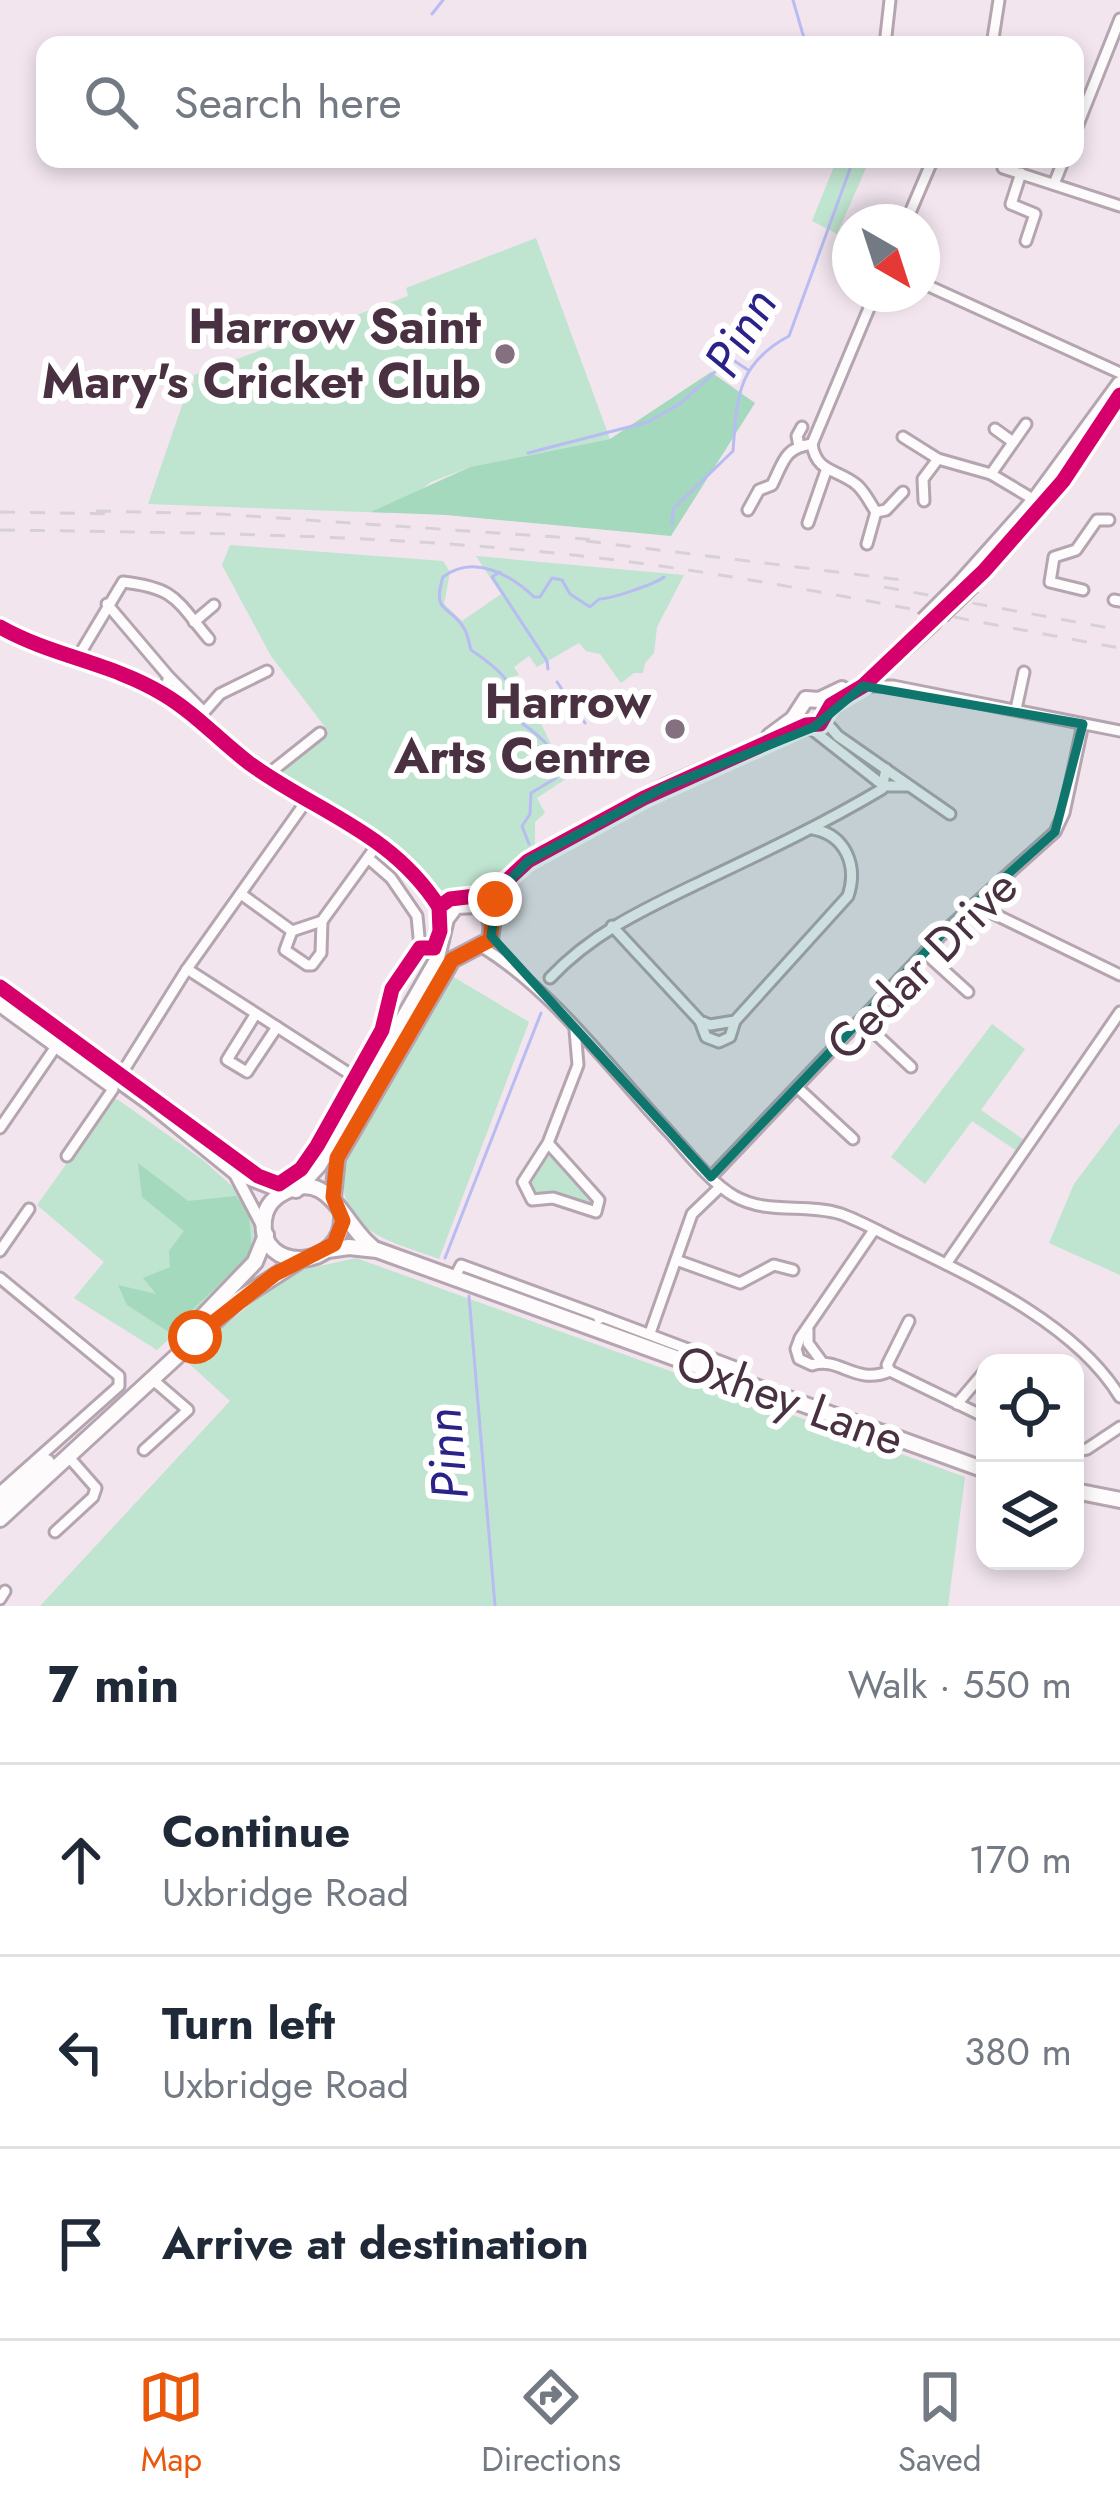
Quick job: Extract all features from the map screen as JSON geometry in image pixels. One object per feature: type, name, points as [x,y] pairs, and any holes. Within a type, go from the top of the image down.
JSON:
[{"type":"main road","points":[[1111,417],[1120,384]]},
{"type":"main road","points":[[449,919],[483,910],[528,861],[664,787],[817,717],[863,686],[979,570],[1111,417],[1120,395]]},
{"type":"main road","points":[[817,717],[842,690],[873,672]]},
{"type":"main road","points":[[755,747],[787,724],[806,699],[817,717]]},
{"type":"main road","points":[[797,710],[817,717]]},
{"type":"main road","points":[[333,1197],[337,1158],[452,960],[487,942],[483,910]]},
{"type":"main road","points":[[449,919],[449,943],[462,952]]},
{"type":"main road","points":[[0,1503],[191,1329],[254,1262],[268,1207],[326,1154],[436,962],[449,919]]},
{"type":"main road","points":[[0,1520],[238,1300],[300,1260],[328,1250],[340,1237],[342,1213],[333,1197],[318,1189],[290,1191]]},
{"type":"main road","name":"Oxhey Lane","points":[[342,1213],[358,1236],[376,1250]]},
{"type":"main road","points":[[265,1232],[282,1256],[300,1260]]},
{"type":"main road","name":"Oxhey Lane","points":[[328,1250],[376,1250],[598,1322],[976,1467]]},
{"type":"main road","points":[[1084,1493],[1120,1499]]},
{"type":"street","points":[[886,36],[890,0]]},
{"type":"street","points":[[993,36],[999,0]]},
{"type":"street","points":[[1084,112],[1116,43],[1120,19]]},
{"type":"street","points":[[913,204],[928,168]]},
{"type":"street","points":[[1004,168],[1120,206]]},
{"type":"street","points":[[1054,184],[1060,168]]},
{"type":"street","points":[[1021,173],[1010,204],[1035,214],[1026,241]]},
{"type":"street","points":[[940,291],[1120,374]]},
{"type":"street","points":[[867,312],[812,444],[814,456],[826,471],[854,482],[875,512],[867,544]]},
{"type":"street","points":[[991,474],[1026,424]]},
{"type":"street","points":[[800,446],[797,436],[802,428]]},
{"type":"street","points":[[995,430],[1013,442]]},
{"type":"street","points":[[903,437],[938,459],[991,474],[1038,503]]},
{"type":"street","points":[[748,510],[759,490],[772,485],[789,452],[812,444]]},
{"type":"street","points":[[924,501],[923,479],[938,459]]},
{"type":"street","points":[[808,523],[826,471]]},
{"type":"street","points":[[875,512],[886,510],[902,492]]},
{"type":"street","points":[[1109,520],[1120,506]]},
{"type":"street","points":[[1083,590],[1050,582],[1054,557],[1076,550],[1097,520],[1109,520],[1120,530]]},
{"type":"street","points":[[78,658],[123,582],[159,586],[170,593],[208,639]]},
{"type":"street","points":[[107,604],[201,715],[267,775],[380,841],[449,919]]},
{"type":"street","points":[[194,622],[214,605]]},
{"type":"street","points":[[0,626],[19,638],[163,694],[201,715]]},
{"type":"street","points":[[201,715],[220,694],[267,671]]},
{"type":"street","points":[[873,672],[893,686]]},
{"type":"street","points":[[1016,710],[1024,672]]},
{"type":"street","points":[[163,694],[169,676]]},
{"type":"street","points":[[863,686],[893,686],[1120,731]]},
{"type":"street","points":[[817,717],[950,814]]},
{"type":"street","points":[[817,717],[884,786]]},
{"type":"street","name":"Cedar Drive","points":[[711,1177],[925,952],[1055,832],[1064,814],[1082,724]]},
{"type":"street","points":[[267,775],[320,733]]},
{"type":"street","points":[[884,786],[886,769]]},
{"type":"street","points":[[545,998],[550,978],[612,926],[813,829],[884,786],[909,787]]},
{"type":"street","points":[[67,1156],[187,969],[307,800]]},
{"type":"street","points":[[841,843],[844,812]]},
{"type":"street","points":[[612,926],[700,1021],[723,1026],[735,1021],[848,896],[854,880],[852,862],[841,843],[813,829]]},
{"type":"street","points":[[322,921],[321,953],[312,965],[285,950],[292,932],[322,921],[380,841]]},
{"type":"street","points":[[317,1146],[352,1076],[382,1030],[392,989],[415,960],[422,932],[405,895],[368,858]]},
{"type":"street","points":[[241,894],[292,932]]},
{"type":"street","points":[[980,902],[1120,975]]},
{"type":"street","points":[[487,942],[720,1187],[764,1208],[810,1207],[842,1215],[946,1264],[1054,1328],[1119,1392]]},
{"type":"street","points":[[925,952],[968,992]]},
{"type":"street","points":[[187,969],[352,1076]]},
{"type":"street","points":[[527,983],[550,978]]},
{"type":"street","points":[[0,987],[83,1053],[115,1085]]},
{"type":"street","points":[[0,997],[57,1044],[83,1053]]},
{"type":"street","points":[[0,1007],[226,1159],[246,1166]]},
{"type":"street","points":[[946,1264],[1120,1012]]},
{"type":"street","points":[[256,1015],[227,1060],[247,1072],[277,1027]]},
{"type":"street","points":[[862,1021],[911,1066]]},
{"type":"street","points":[[548,1143],[599,1200],[596,1212],[553,1198],[532,1200],[523,1182],[548,1143],[578,1065],[575,1030]]},
{"type":"street","points":[[0,1128],[57,1044]]},
{"type":"street","points":[[578,1065],[601,1058]]},
{"type":"street","points":[[799,1089],[853,1139]]},
{"type":"street","points":[[226,1159],[265,1232]]},
{"type":"street","points":[[235,1174],[290,1191]]},
{"type":"street","points":[[650,1333],[692,1214],[720,1187]]},
{"type":"street","points":[[0,1251],[29,1209]]},
{"type":"street","points":[[874,1230],[796,1349],[799,1359],[812,1365],[822,1361],[875,1378],[890,1371]]},
{"type":"street","points":[[676,1260],[740,1283],[774,1265],[793,1270]]},
{"type":"street","points":[[0,1278],[119,1376],[119,1386],[0,1492]]},
{"type":"street","name":"Oxhey Lane","points":[[598,1322],[650,1333],[738,1368]]},
{"type":"street","points":[[909,1322],[887,1365],[890,1371],[976,1413]]},
{"type":"street","points":[[144,1450],[188,1410],[152,1378]]},
{"type":"street","points":[[957,1404],[976,1382]]},
{"type":"street","points":[[1084,1449],[1120,1427]]},
{"type":"street","points":[[55,1532],[93,1497],[96,1488],[67,1455]]},
{"type":"highlighted area","points":[[863,686],[1083,724],[1055,832],[948,928],[711,1177],[491,936],[497,893],[528,861],[665,787],[814,727]]},
{"type":"green space","points":[[833,168],[866,168],[850,204],[832,204],[832,231],[812,221]]},
{"type":"green space","points":[[536,238],[610,439],[470,467],[431,482],[390,513],[148,504],[194,375],[408,296],[406,288]]},
{"type":"green space","points":[[711,372],[755,403],[671,536],[371,512],[470,467],[610,439]]},
{"type":"green space","points":[[230,545],[443,561],[450,572],[444,604],[462,621],[501,594],[476,556],[684,575],[657,627],[654,653],[643,673],[634,673],[621,683],[600,654],[586,651],[579,643],[537,667],[529,656],[514,667],[519,675],[508,678],[538,717],[567,778],[537,798],[545,813],[535,822],[535,848],[486,889],[456,896],[434,885],[377,829],[275,776],[328,731],[271,656],[222,565]]},
{"type":"green space","points":[[452,976],[529,1022],[439,1259],[384,1238],[357,1219],[348,1204],[341,1162]]},
{"type":"green space","points":[[992,1024],[1025,1049],[981,1110],[1024,1140],[1017,1151],[972,1121],[925,1184],[891,1157]]},
{"type":"green space","points":[[117,1099],[203,1160],[244,1197],[261,1244],[223,1289],[157,1350],[74,1298],[104,1262],[37,1205]]},
{"type":"green space","points":[[1120,1123],[1120,1275],[1049,1243],[1074,1184]]},
{"type":"green space","points":[[553,1154],[596,1201],[596,1207],[528,1192],[530,1179],[545,1155]]},
{"type":"green space","points":[[138,1163],[188,1201],[236,1196],[249,1215],[252,1253],[169,1332],[127,1305],[118,1285],[156,1294],[143,1278],[170,1267],[169,1251],[184,1231],[142,1197]]},
{"type":"green space","points":[[356,1258],[965,1477],[948,1606],[40,1606],[230,1401],[184,1359],[288,1273]]},
{"type":"waterway","points":[[432,14],[443,0]]},
{"type":"waterway","name":"Pinn","points":[[793,0],[803,36]]},
{"type":"waterway","name":"Pinn","points":[[672,524],[673,509],[733,451],[743,384],[759,358],[789,336],[850,168]]},
{"type":"waterway","points":[[528,453],[648,422],[681,403],[730,358],[748,370]]},
{"type":"waterway","points":[[529,844],[522,826],[530,814],[531,793],[556,778],[556,761],[543,740],[523,724],[506,680],[471,650],[460,622],[441,604],[443,577],[479,567],[514,581],[534,597],[540,597],[552,578],[562,580],[570,594],[590,607],[599,599],[664,577]]},
{"type":"waterway","points":[[500,572],[492,577],[548,669]]},
{"type":"waterway","points":[[557,682],[585,723]]},
{"type":"waterway","name":"Pinn","points":[[445,1258],[541,1013]]},
{"type":"waterway","name":"Pinn","points":[[469,1296],[495,1606]]},
{"type":"railway","points":[[96,511],[220,514],[599,540]]},
{"type":"railway","points":[[0,512],[113,514]]},
{"type":"railway","points":[[0,530],[341,538],[512,549],[681,569],[1120,648]]},
{"type":"railway","points":[[586,541],[902,580]]},
{"type":"railway","points":[[884,587],[1120,630]]},
{"type":"cycle path","points":[[0,987],[258,1176],[279,1184],[301,1169],[317,1146],[382,1030],[392,989],[420,948],[434,948],[440,931],[439,907],[450,899],[484,895],[487,899],[528,861],[644,798],[806,725],[820,724],[831,705],[863,686],[984,571],[1063,481],[1120,395]]},
{"type":"cycle path","points":[[0,627],[163,694],[249,763],[376,842],[420,881],[439,907]]},
{"type":"place","name":"Harrow Saint Mary's Cricket Club","points":[[505,354]]},
{"type":"place","name":"Harrow Arts Centre","points":[[675,729]]},
{"type":"route","points":[[195,1337],[275,1274],[328,1250],[340,1237],[342,1213],[333,1197],[337,1158],[452,960],[490,940],[488,914],[495,899]]}]
